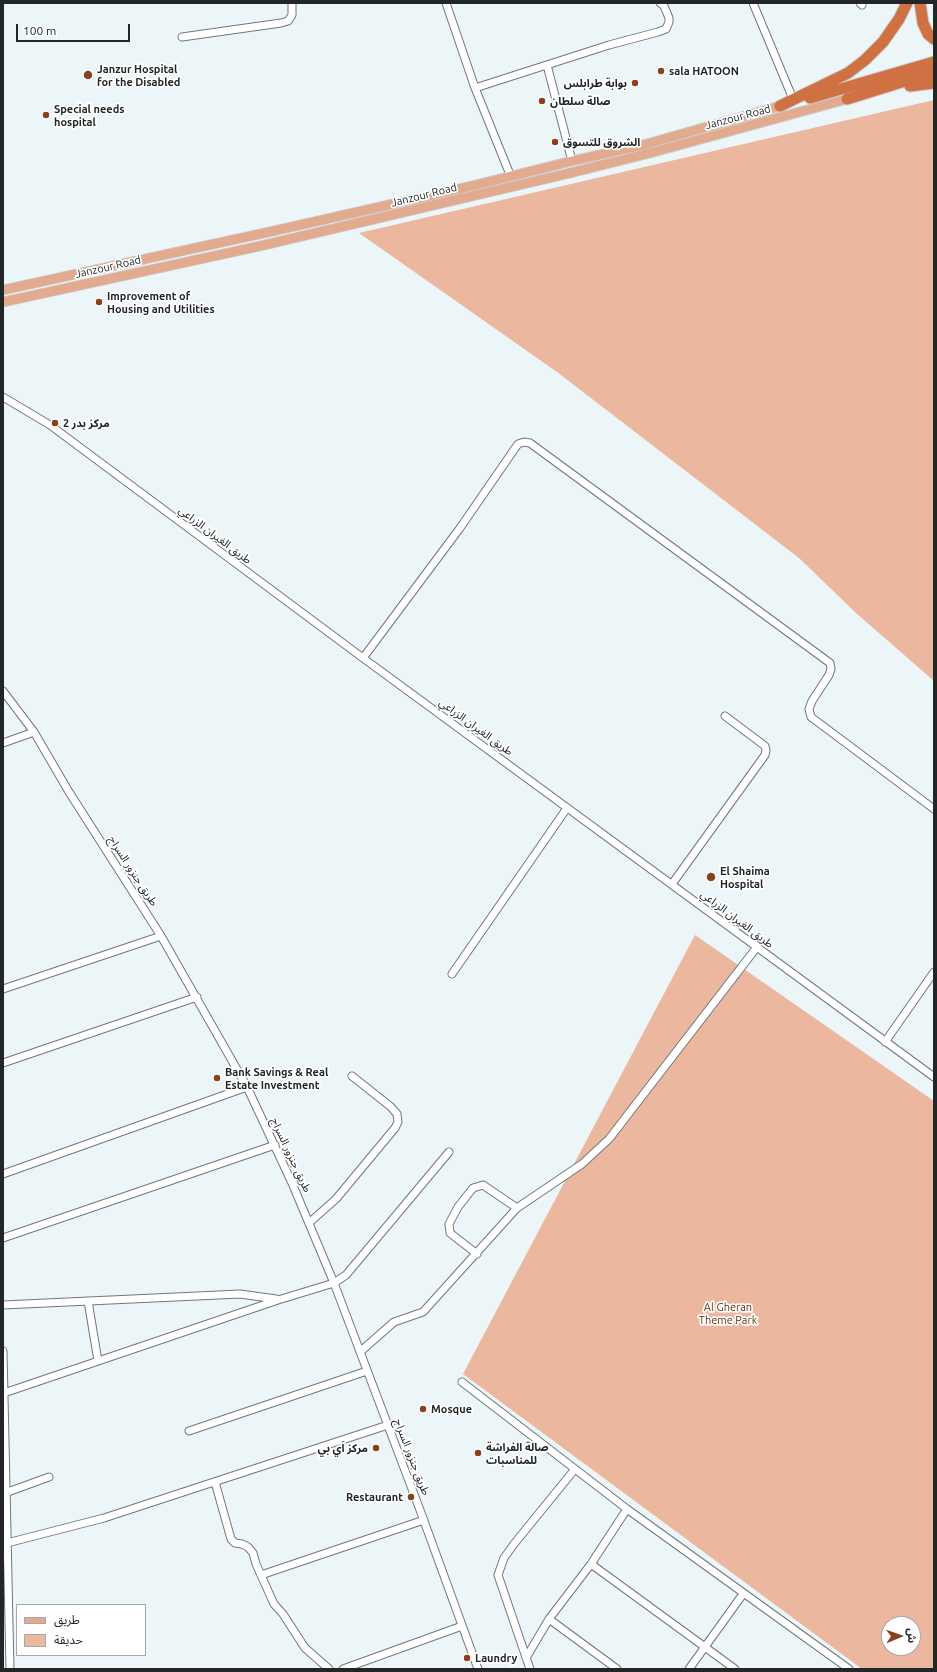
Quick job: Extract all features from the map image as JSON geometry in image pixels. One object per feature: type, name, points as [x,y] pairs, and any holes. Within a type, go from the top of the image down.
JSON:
[{"type":"highway","points":[[780,106],[848,73],[865,60],[883,42],[908,3]]},
{"type":"highway","points":[[920,3],[923,23],[928,34],[934,39]]},
{"type":"highway","points":[[780,106],[934,62]]},
{"type":"highway","points":[[847,99],[934,72]]},
{"type":"highway","points":[[847,99],[934,83]]},
{"type":"main road","name":"Janzour Road","points":[[3,302],[260,246],[570,173],[650,153],[847,99]]},
{"type":"main road","name":"Janzour Road","points":[[3,290],[271,232],[511,177],[647,144],[780,106]]},
{"type":"main road","points":[[3,286],[14,288]]},
{"type":"street","points":[[182,37],[282,23],[288,21],[292,15],[292,3]]},
{"type":"street","points":[[446,3],[475,88],[511,177]]},
{"type":"street","points":[[475,88],[609,45],[666,29],[669,18],[664,6],[660,3]]},
{"type":"street","points":[[753,3],[793,99]]},
{"type":"street","points":[[547,65],[572,161]]},
{"type":"street","name":"طريق الغيران الزراعي","points":[[3,397],[50,425],[363,658],[934,1077]]},
{"type":"street","points":[[363,658],[460,528],[518,444],[524,442],[530,443],[830,664],[831,669],[829,675],[812,701],[809,709],[811,717],[934,809]]},
{"type":"street","name":"طريق جنزور السراج","points":[[3,690],[34,732],[69,792],[161,936],[247,1087],[310,1222],[361,1351],[367,1371],[424,1520],[478,1669]]},
{"type":"street","points":[[672,884],[765,755],[766,750],[764,746],[725,716]]},
{"type":"street","points":[[3,743],[34,732]]},
{"type":"street","points":[[452,974],[567,808]]},
{"type":"street","points":[[3,989],[161,936]]},
{"type":"street","points":[[361,1351],[394,1322],[423,1312],[517,1208],[582,1164],[610,1139],[757,947]]},
{"type":"street","points":[[885,1042],[934,972]]},
{"type":"street","points":[[3,1063],[197,997]]},
{"type":"street","points":[[310,1222],[336,1199],[395,1128],[398,1122],[397,1114],[392,1107],[352,1076]]},
{"type":"street","points":[[3,1174],[247,1087]]},
{"type":"street","points":[[3,1238],[275,1145]]},
{"type":"street","points":[[4,1393],[278,1300],[334,1283],[346,1275],[449,1152]]},
{"type":"street","points":[[477,1254],[450,1233],[448,1224],[458,1207],[473,1188],[483,1185],[517,1208]]},
{"type":"street","points":[[3,1305],[240,1294],[278,1300]]},
{"type":"street","points":[[88,1301],[98,1361]]},
{"type":"street","points":[[3,1351],[10,1669]]},
{"type":"street","points":[[188,1431],[367,1371]]},
{"type":"street","points":[[462,1382],[627,1509],[849,1669]]},
{"type":"street","points":[[7,1543],[104,1518],[388,1426]]},
{"type":"street","points":[[530,1669],[498,1575],[500,1566],[514,1544],[575,1469]]},
{"type":"street","points":[[5,1493],[49,1477]]},
{"type":"street","points":[[215,1482],[231,1539],[235,1543],[248,1547],[274,1604],[283,1614],[305,1648],[329,1669]]},
{"type":"street","points":[[526,1658],[549,1620],[591,1564],[627,1509]]},
{"type":"street","points":[[261,1575],[424,1520]]},
{"type":"street","points":[[591,1564],[735,1669]]},
{"type":"street","points":[[689,1669],[743,1594]]},
{"type":"street","points":[[549,1620],[617,1669]]},
{"type":"street","points":[[343,1669],[462,1626]]},
{"type":"green space","points":[[934,100],[934,681],[856,613],[799,558],[557,372],[359,233]]},
{"type":"green space","name":"Al Gheran Theme Park","points":[[695,935],[934,1101],[934,1669],[862,1669],[463,1374]]},
{"type":"place","name":"sala HATOON","points":[[661,71]]},
{"type":"place","name":"Janzur Hospital for the Disabled","points":[[88,75]]},
{"type":"place","name":"بوابة طرابلس","points":[[635,83]]},
{"type":"place","name":"صالة سلطان","points":[[542,101]]},
{"type":"place","name":"Special needs hospital","points":[[46,115]]},
{"type":"place","name":"الشروق للتسوق","points":[[555,142]]},
{"type":"place","name":"Improvement of Housing and Utilities","points":[[99,302]]},
{"type":"place","name":"مركز بدر 2","points":[[55,423]]},
{"type":"place","name":"El Shaima Hospital","points":[[711,877]]},
{"type":"place","name":"Bank Savings & Real Estate Investment","points":[[217,1078]]},
{"type":"place","name":"Mosque","points":[[423,1409]]},
{"type":"place","name":"مركز اَي بي","points":[[376,1448]]},
{"type":"place","name":"صالة الفراشة للمناسبات","points":[[478,1453]]},
{"type":"place","name":"Restaurant","points":[[411,1497]]},
{"type":"place","name":"Laundry","points":[[467,1658]]}]
